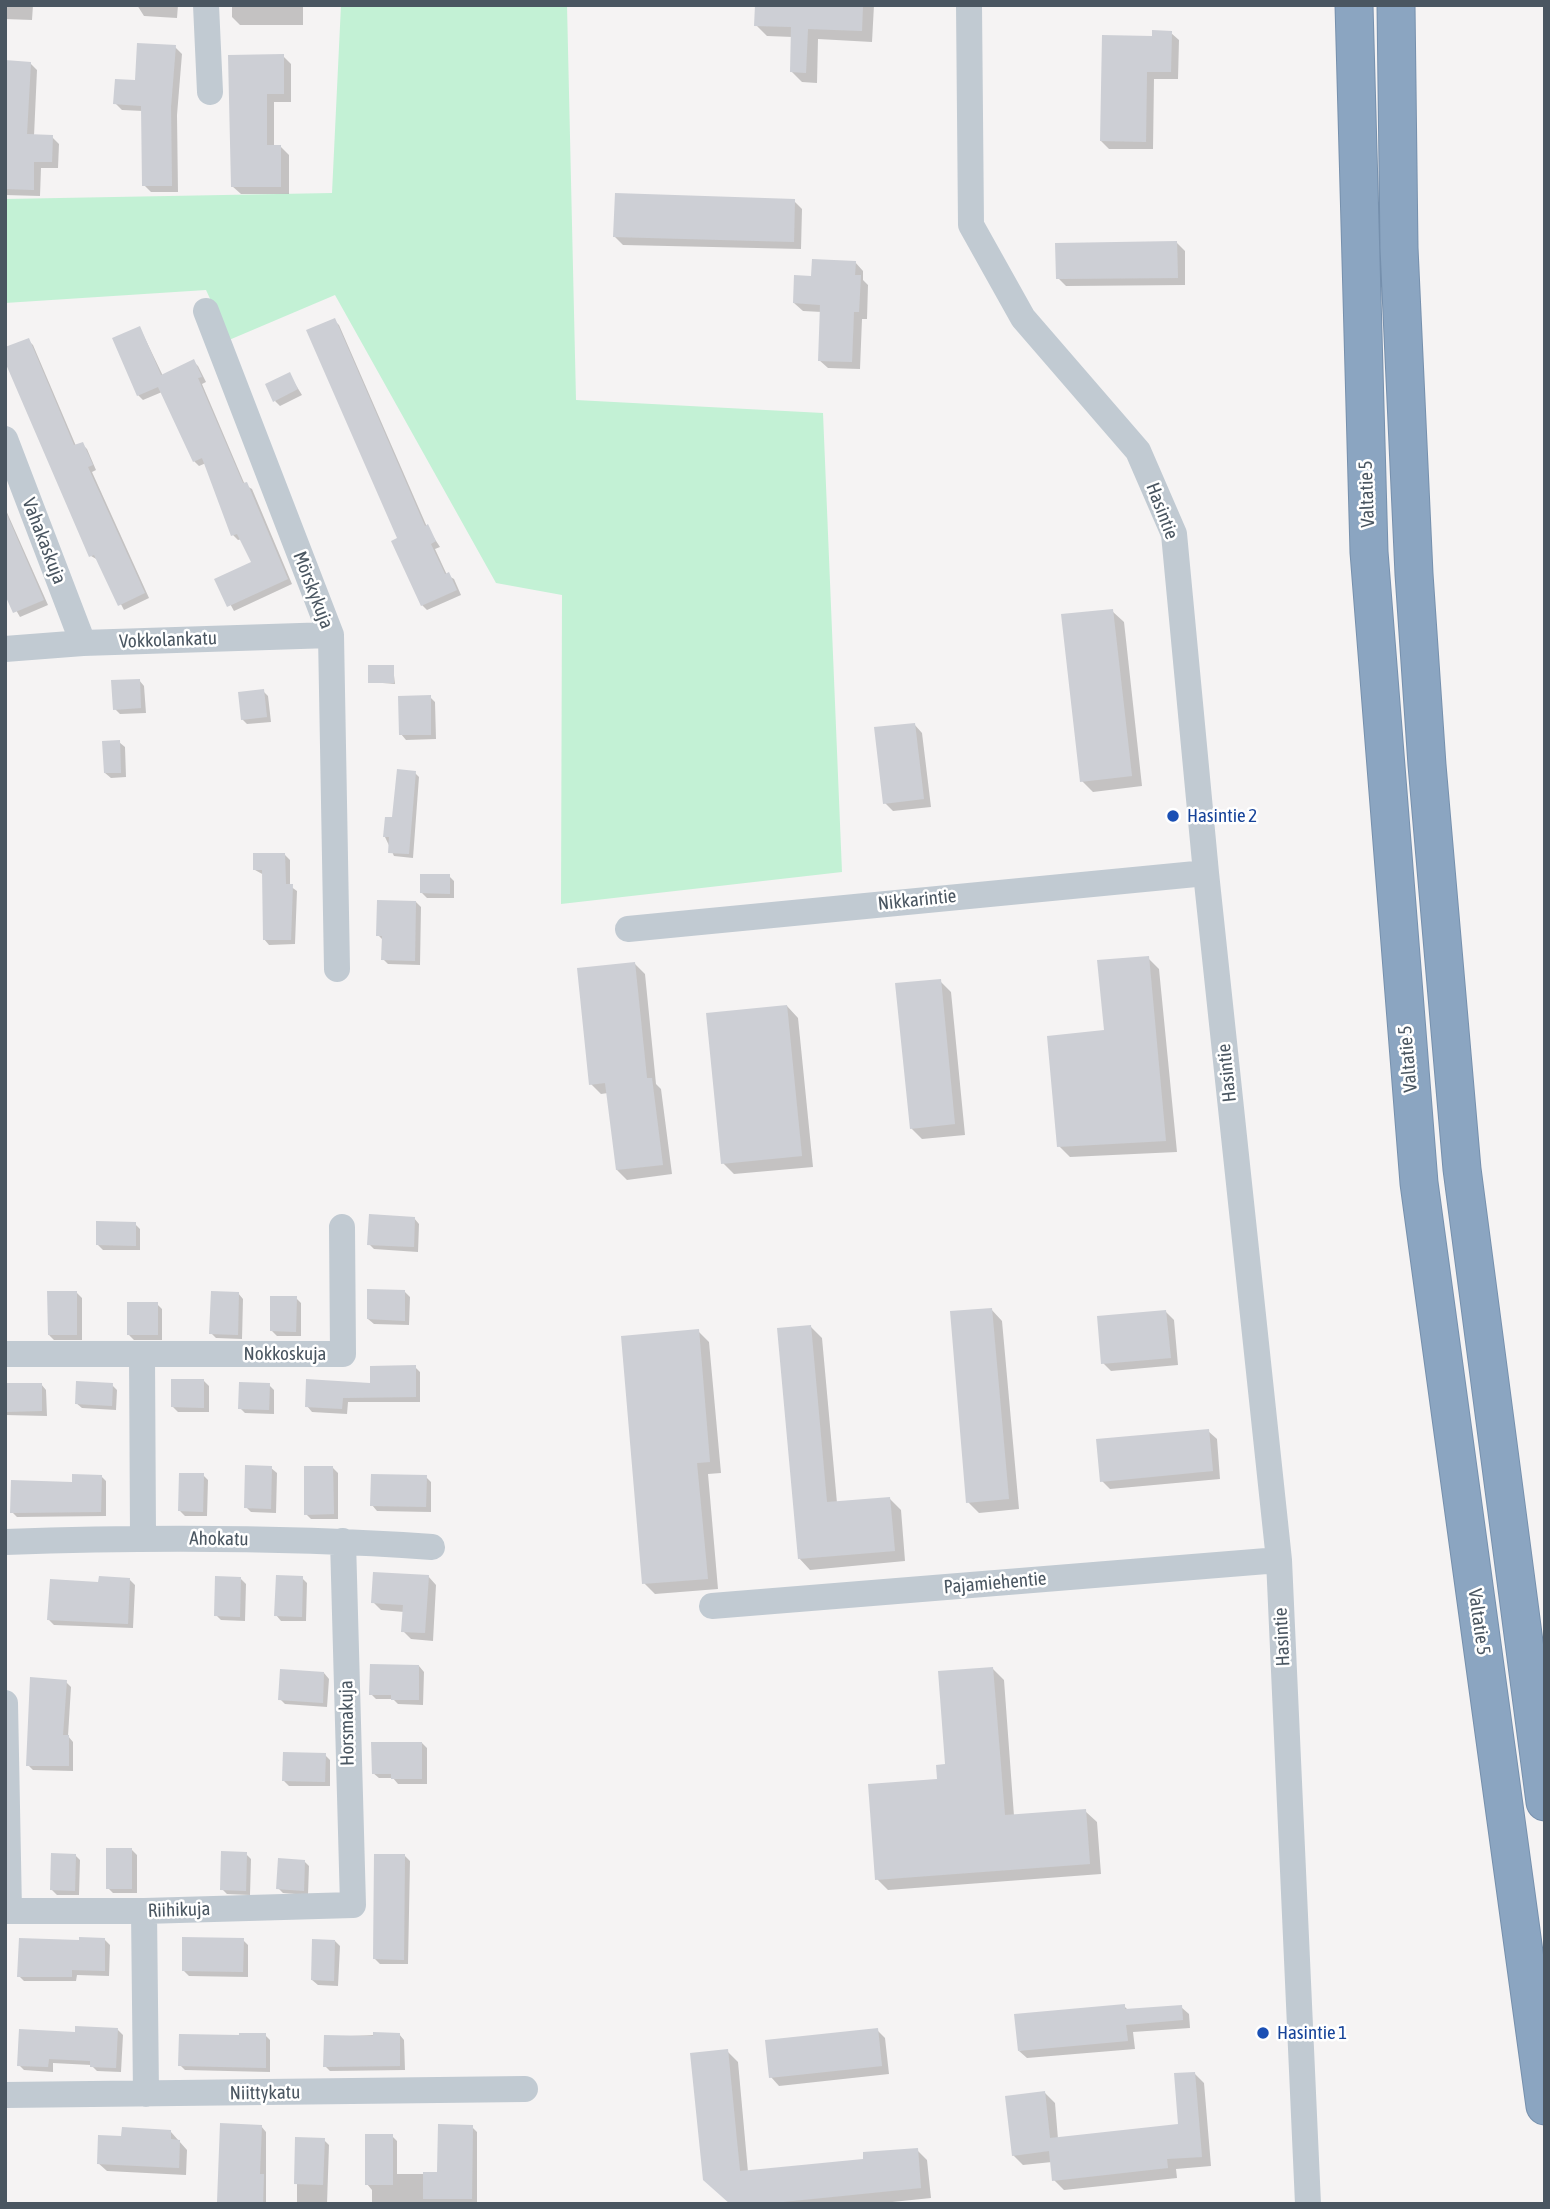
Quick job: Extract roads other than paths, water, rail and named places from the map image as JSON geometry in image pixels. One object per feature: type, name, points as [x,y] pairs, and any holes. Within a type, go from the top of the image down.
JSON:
[{"type":"highway","name":"Valtatie 5","points":[[1354,5],[1370,552],[1419,1183],[1545,2106]]},
{"type":"highway","points":[[1396,5],[1400,262],[1414,574],[1427,765],[1462,1169],[1545,1802]]},
{"type":"street","points":[[206,5],[210,92]]},
{"type":"street","name":"Hasintie","points":[[969,5],[971,225],[1023,318],[1138,451],[1174,534],[1206,873],[1279,1560],[1308,2204]]},
{"type":"street","name":"Mörskykuja","points":[[206,311],[331,635],[337,969]]},
{"type":"street","name":"Vahakaskuja","points":[[5,439],[83,643]]},
{"type":"street","name":"Vokkolankatu","points":[[5,649],[83,643],[331,635]]},
{"type":"street","name":"Nikkarintie","points":[[628,929],[1206,873]]},
{"type":"street","name":"Nokkoskuja","points":[[5,1354],[343,1354],[342,1227]]},
{"type":"street","points":[[142,1355],[143,1537]]},
{"type":"street","name":"Ahokatu","points":[[5,1542],[143,1537],[343,1541],[432,1547]]},
{"type":"street","name":"Horsmakuja","points":[[343,1541],[353,1905]]},
{"type":"street","name":"Pajamiehentie","points":[[712,1606],[1279,1560]]},
{"type":"street","points":[[5,1703],[7,1911]]},
{"type":"street","name":"Riihikuja","points":[[7,1911],[144,1911],[353,1905]]},
{"type":"street","points":[[144,1911],[146,2094]]},
{"type":"street","name":"Niittykatu","points":[[5,2095],[525,2089]]},
{"type":"place","name":"Hasintie 2","points":[[1173,816]]},
{"type":"place","name":"Hasintie 1","points":[[1263,2033]]}]
